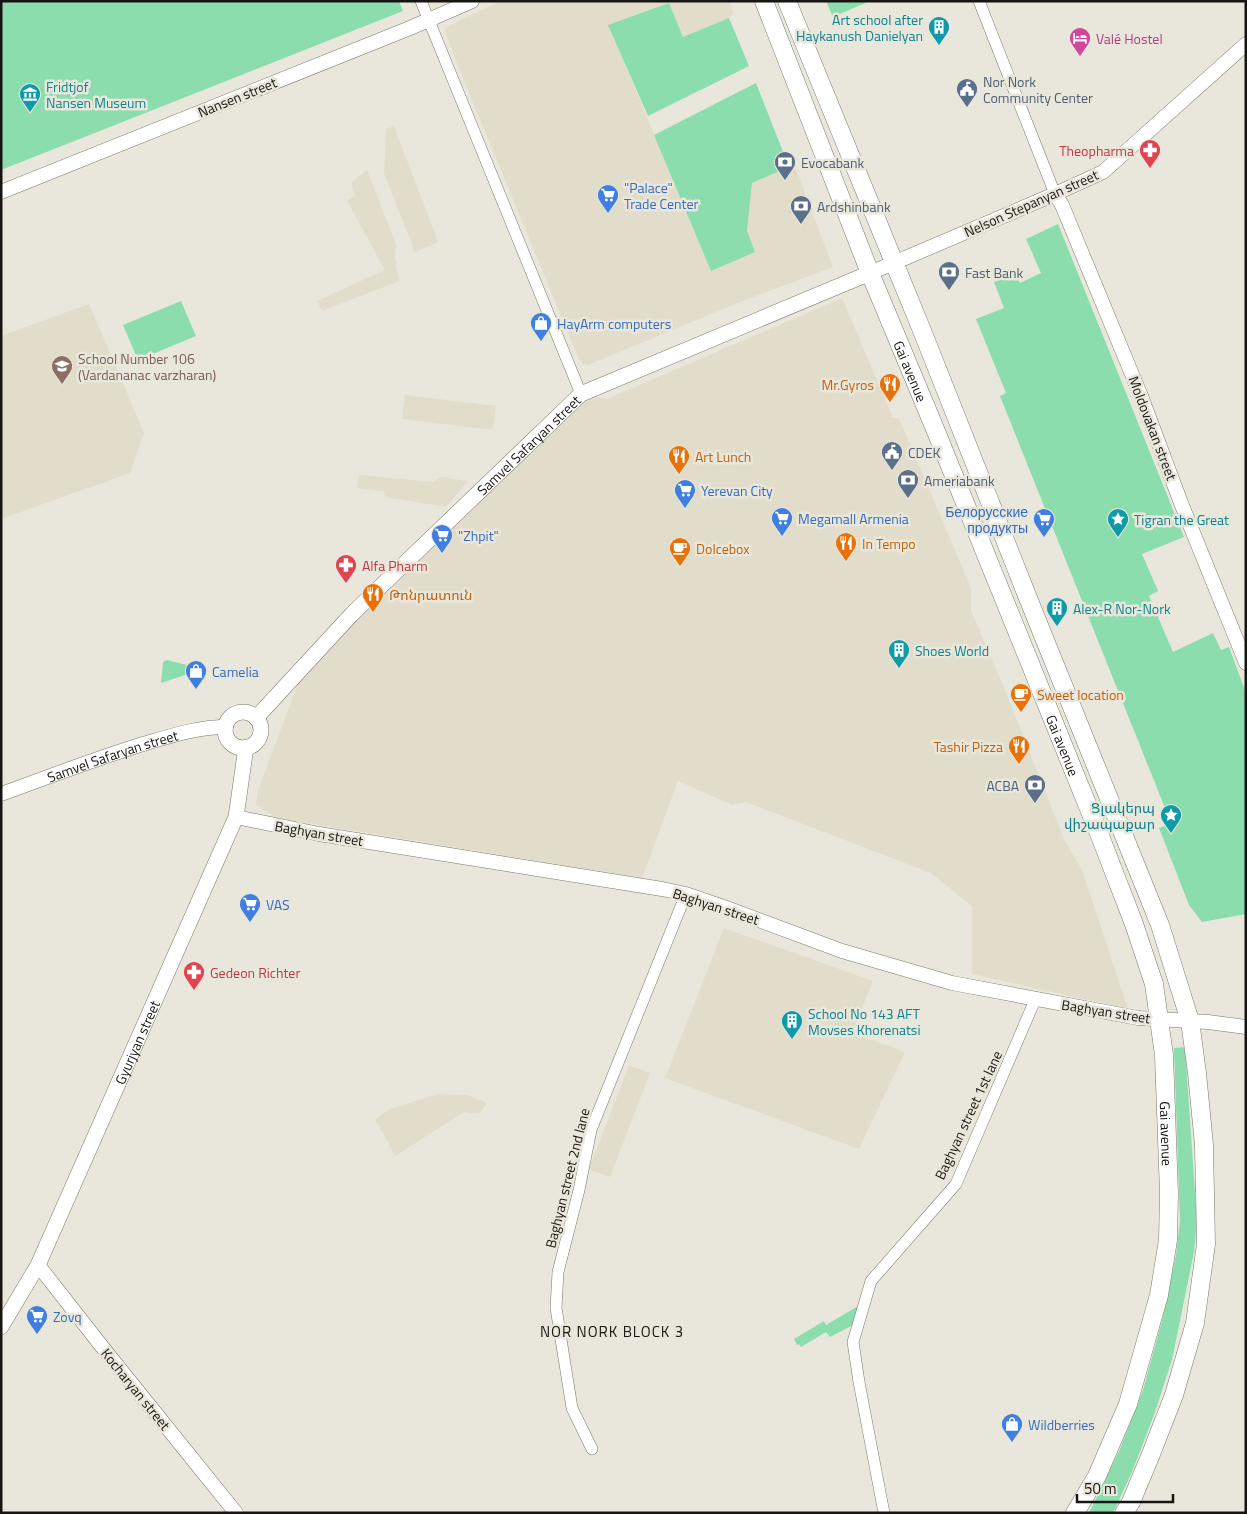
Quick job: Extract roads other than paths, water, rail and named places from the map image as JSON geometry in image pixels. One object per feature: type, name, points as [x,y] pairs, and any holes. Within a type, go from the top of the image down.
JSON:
[{"type":"main road","name":"Gai avenue","points":[[764,1],[870,273],[1103,845],[1134,924],[1154,984],[1164,1055],[1169,1194],[1168,1240],[1160,1295],[1124,1413],[1096,1476],[1075,1513]]},
{"type":"main road","name":"Gai avenue","points":[[787,1],[894,262],[1160,925],[1190,1021],[1204,1145],[1206,1244],[1195,1323],[1174,1395],[1131,1502],[1124,1513]]},
{"type":"main road","name":"Samvel Safaryan street","points":[[256,718],[352,614],[580,394],[870,273]]},
{"type":"main road","points":[[246,712],[256,718],[259,722],[261,733],[256,743],[240,747],[230,742],[226,727],[236,714],[246,712]]},
{"type":"main road","name":"Gyurjyan street","points":[[1,1328],[38,1264],[236,817],[246,747]]},
{"type":"street","points":[[421,1],[580,394]]},
{"type":"street","name":"Nansen street","points":[[1,192],[472,1]]},
{"type":"street","points":[[979,1],[1055,194]]},
{"type":"street","name":"Nelson Stepanyan street","points":[[870,273],[1103,172],[1246,44]]},
{"type":"street","name":"Moldovakan street","points":[[1055,194],[1066,213],[1142,396],[1181,503],[1246,663]]},
{"type":"street","name":"Samvel Safaryan street","points":[[1,794],[74,767],[186,731],[226,727]]},
{"type":"street","name":"Baghyan street","points":[[236,817],[319,834],[686,894],[842,951],[952,983],[1138,1018],[1246,1027]]},
{"type":"street","name":"Baghyan street 2nd lane","points":[[592,1449],[572,1408],[556,1308],[558,1272],[592,1130],[686,894]]},
{"type":"street","name":"Baghyan street 1st lane","points":[[884,1513],[853,1342],[871,1281],[956,1184],[1035,1000]]},
{"type":"street","name":"Kocharyan street","points":[[38,1264],[236,1513]]},
{"type":"place","name":"Art school after Haykanush Danielyan","points":[[939,46]]},
{"type":"place","name":"Valé Hostel","points":[[1080,57]]},
{"type":"place","name":"Nor Nork Community Center","points":[[967,108]]},
{"type":"place","name":"Fridtjof Nansen Museum","points":[[30,113]]},
{"type":"place","name":"Theopharma","points":[[1150,169]]},
{"type":"place","name":"Evocabank","points":[[785,181]]},
{"type":"place","name":"\"Palace\" Trade Center","points":[[608,214]]},
{"type":"place","name":"Ardshinbank","points":[[801,225]]},
{"type":"place","name":"Fast Bank","points":[[949,291]]},
{"type":"place","name":"HayArm computers","points":[[541,342]]},
{"type":"place","name":"School Number 106 (Vardananac varzharan)","points":[[62,385]]},
{"type":"place","name":"Mr.Gyros","points":[[890,403]]},
{"type":"place","name":"CDEK","points":[[892,471]]},
{"type":"place","name":"Art Lunch","points":[[679,475]]},
{"type":"place","name":"Ameriabank","points":[[908,499]]},
{"type":"place","name":"Yerevan City","points":[[685,509]]},
{"type":"place","name":"Megamall Armenia","points":[[782,537]]},
{"type":"place","name":"Белорусские продукты","points":[[1044,538]]},
{"type":"place","name":"Tigran the Great","points":[[1118,538]]},
{"type":"place","name":"\"Zhpit\"","points":[[442,554]]},
{"type":"place","name":"In Tempo","points":[[846,562]]},
{"type":"place","name":"Dolcebox","points":[[680,567]]},
{"type":"place","name":"Alfa Pharm","points":[[346,584]]},
{"type":"place","name":"Թոնրատուն","points":[[373,613]]},
{"type":"place","name":"Alex-R Nor-Nork","points":[[1057,627]]},
{"type":"place","name":"Shoes World","points":[[899,669]]},
{"type":"place","name":"Camelia","points":[[196,690]]},
{"type":"place","name":"Sweet location","points":[[1021,713]]},
{"type":"place","name":"Tashir Pizza","points":[[1019,765]]},
{"type":"place","name":"ACBA","points":[[1035,804]]},
{"type":"place","name":"Ցլակերպ վիշապաքար","points":[[1171,834]]},
{"type":"place","name":"VAS","points":[[250,923]]},
{"type":"place","name":"Gedeon Richter","points":[[194,991]]},
{"type":"place","name":"School No 143 AFT Movses Khorenatsi","points":[[792,1040]]},
{"type":"place","name":"Zovq","points":[[37,1335]]},
{"type":"place","name":"Wildberries","points":[[1012,1443]]},
{"type":"district","name":"NOR NORK BLOCK 3","points":[[612,1331]]}]
